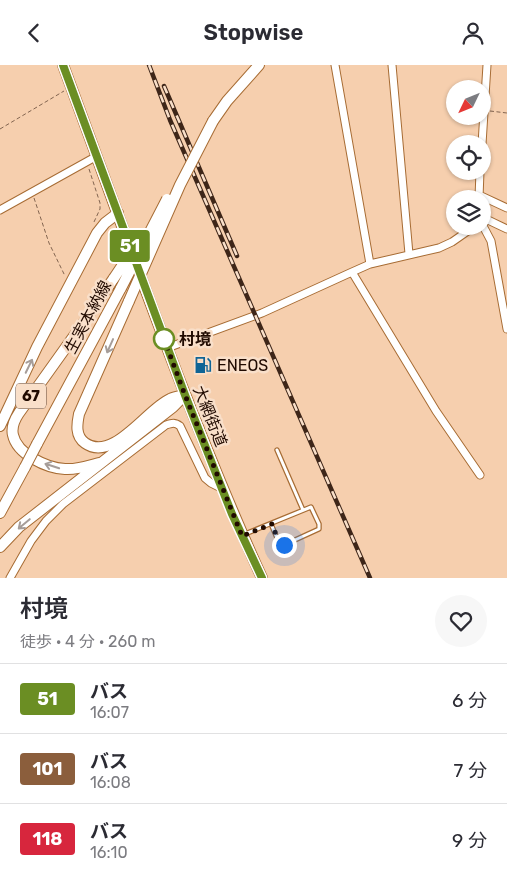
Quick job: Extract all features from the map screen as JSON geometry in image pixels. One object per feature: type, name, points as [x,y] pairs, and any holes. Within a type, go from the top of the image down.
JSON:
[{"type":"main road","name":"大網街道","points":[[63,65],[185,395],[222,489],[262,578]]},
{"type":"main road","name":"生実本納線","points":[[0,513],[185,165],[227,101],[259,65]]},
{"type":"main road","points":[[185,395],[169,399],[113,443],[98,448],[82,441],[77,429],[79,414],[180,185],[213,121]]},
{"type":"main road","name":"67","points":[[99,463],[80,468],[65,469],[48,465],[20,449],[12,429],[19,413],[74,337],[163,207]]},
{"type":"main road","name":"67","points":[[0,426],[38,347],[97,233],[105,223],[118,213]]},
{"type":"main road","name":"67","points":[[0,547],[19,527],[173,407],[185,395]]},
{"type":"street","points":[[335,65],[370,263]]},
{"type":"street","points":[[392,65],[409,254]]},
{"type":"street","points":[[486,80],[487,65]]},
{"type":"street","points":[[0,210],[97,156]]},
{"type":"street","points":[[491,202],[507,208]]},
{"type":"street","points":[[491,221],[507,229]]},
{"type":"street","points":[[168,348],[262,313],[370,263],[440,248],[462,235]]},
{"type":"street","points":[[488,235],[491,241],[507,329]]},
{"type":"street","points":[[352,272],[436,411],[480,475]]},
{"type":"street","points":[[10,578],[31,541],[46,521],[166,425],[172,423],[180,427],[205,478],[222,489]]},
{"type":"lane","points":[[277,450],[303,510]]},
{"type":"lane","points":[[242,536],[311,507],[319,524],[319,529],[284,545],[280,545],[272,524]]},
{"type":"path","points":[[0,129],[71,87]]},
{"type":"path","points":[[491,111],[507,113]]},
{"type":"path","points":[[86,161],[100,203],[100,209],[90,229]]},
{"type":"path","points":[[32,192],[48,243],[65,276]]},
{"type":"railway","points":[[149,65],[170,120],[370,578]]},
{"type":"railway","points":[[164,86],[237,256]]},
{"type":"bus line","name":"51","points":[[63,65],[185,395],[232,514],[262,578]]},
{"type":"place","name":"村境","points":[[164,339]]},
{"type":"place","name":"ENEOS","points":[[203,365]]},
{"type":"route","points":[[164,339],[161,331],[242,536],[272,524],[280,545],[284,545]]}]
